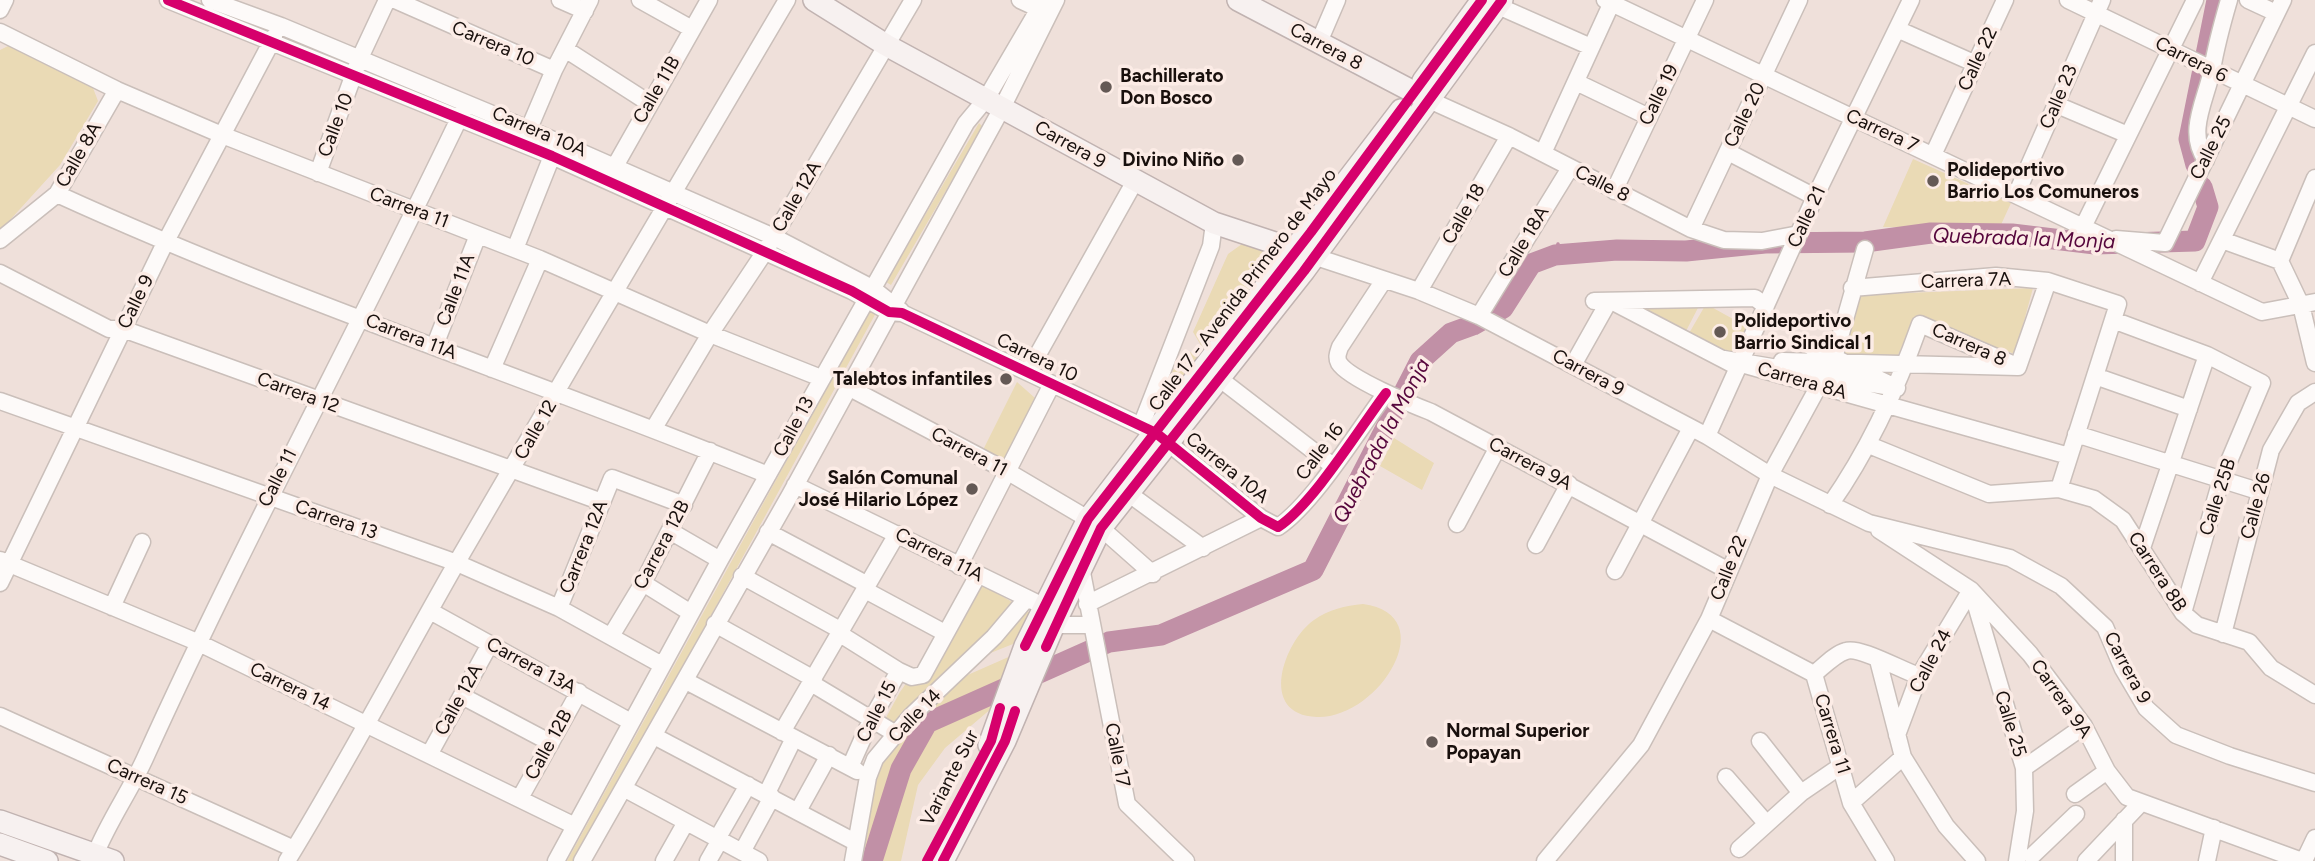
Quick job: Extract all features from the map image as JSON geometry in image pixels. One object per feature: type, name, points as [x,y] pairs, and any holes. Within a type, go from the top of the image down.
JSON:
[{"type":"main road","name":"Carrera 9","points":[[814,0],[886,45],[1214,223],[1304,253]]},
{"type":"main road","name":"Carrera 8","points":[[1244,1],[1420,96]]},
{"type":"main road","name":"Calle 17 - Avenida Primero de Mayo","points":[[1042,610],[1081,566],[1095,523],[1128,493],[1155,434],[1220,379],[1304,253],[1420,96],[1485,2]]},
{"type":"main road","name":"Calle 17 - Avenida Primero de Mayo","points":[[1035,646],[1042,610],[1095,523],[1155,434],[1304,253]]},
{"type":"main road","name":"Variante Sur","points":[[927,861],[1008,710],[1035,646]]},
{"type":"main road","name":"Variante Sur","points":[[943,861],[1005,741],[1008,710]]},
{"type":"main road","points":[[0,821],[100,859]]},
{"type":"main road","points":[[0,829],[100,859]]},
{"type":"main road","points":[[0,846],[30,861]]},
{"type":"main road","points":[[0,846],[47,861]]},
{"type":"street","points":[[0,10],[5,0]]},
{"type":"street","name":"Carrera 10A","points":[[168,0],[270,44],[357,68],[525,136],[610,173],[665,206],[764,253],[869,293]]},
{"type":"street","name":"Carrera 10A","points":[[210,0],[281,26],[357,68]]},
{"type":"street","name":"Calle 10","points":[[318,173],[357,68],[387,0]]},
{"type":"street","name":"Carrera 10","points":[[395,0],[554,71]]},
{"type":"street","points":[[525,136],[588,5],[560,0]]},
{"type":"street","points":[[640,0],[692,29]]},
{"type":"street","name":"Calle 11B","points":[[610,173],[709,0]]},
{"type":"street","name":"Calle 12","points":[[290,855],[369,725],[457,563],[787,0]]},
{"type":"street","name":"Calle 12A","points":[[654,428],[710,334],[774,237],[913,0]]},
{"type":"street","points":[[1020,0],[1047,5]]},
{"type":"street","points":[[1319,42],[1337,0]]},
{"type":"street","name":"Calle 19","points":[[1614,191],[1706,0]]},
{"type":"street","name":"Calle 20","points":[[1691,229],[1799,0]]},
{"type":"street","name":"Calle 21","points":[[1707,436],[1731,363],[1766,306],[1815,197],[1911,0]]},
{"type":"street","name":"Calle 22","points":[[1933,155],[2005,0]]},
{"type":"street","name":"Carrera 6","points":[[2068,0],[2099,6],[2204,67],[2315,119]]},
{"type":"street","points":[[2083,227],[2195,0]]},
{"type":"street","points":[[2206,160],[2198,149],[2198,120],[2204,67],[2229,0]]},
{"type":"street","points":[[2248,0],[2280,7]]},
{"type":"street","points":[[1543,153],[1610,1]]},
{"type":"street","name":"Carrera 7","points":[[1610,1],[2262,312],[2308,304]]},
{"type":"street","points":[[1485,2],[1591,47]]},
{"type":"street","name":"Calle 13","points":[[582,861],[686,681],[715,624],[848,387],[895,309],[994,103],[1047,5]]},
{"type":"street","name":"Calle 23","points":[[2016,195],[2099,6]]},
{"type":"street","name":"Calle 25","points":[[2114,242],[2165,243],[2280,7]]},
{"type":"street","name":"Calle 9","points":[[0,583],[5,562],[77,427],[165,243],[281,26]]},
{"type":"street","points":[[1897,29],[1976,64]]},
{"type":"street","name":"Carrera 11","points":[[0,32],[117,90],[222,135],[540,259],[710,334],[821,378]]},
{"type":"street","name":"Carrera 10","points":[[565,49],[649,103]]},
{"type":"street","points":[[2200,283],[2315,53]]},
{"type":"street","points":[[1576,82],[1649,117]]},
{"type":"street","name":"Calle 8A","points":[[0,240],[57,194],[117,90]]},
{"type":"street","name":"Calle 8","points":[[1420,96],[1509,136],[1691,229],[1724,240],[1762,242],[1797,237]]},
{"type":"street","name":"Calle 13","points":[[556,861],[821,378],[966,123],[994,103]]},
{"type":"street","points":[[2057,105],[2129,135]]},
{"type":"street","name":"Calle 11","points":[[100,859],[197,642],[359,317],[416,210],[463,111]]},
{"type":"street","name":"Carrera 10A","points":[[525,136],[552,156],[674,192],[774,237],[895,309]]},
{"type":"street","name":"Calle 18","points":[[1419,292],[1509,136]]},
{"type":"street","points":[[1728,152],[1815,197]]},
{"type":"street","points":[[515,250],[552,156]]},
{"type":"street","name":"Calle 18A","points":[[1479,316],[1570,167]]},
{"type":"street","points":[[2280,261],[2315,178]]},
{"type":"street","points":[[1028,372],[1135,181]]},
{"type":"street","name":"Carrera 11A","points":[[57,194],[165,243],[492,369],[654,428],[768,475]]},
{"type":"street","points":[[1155,434],[1211,246],[1214,223]]},
{"type":"street","name":"Calle 11A","points":[[435,345],[478,235]]},
{"type":"street","points":[[2222,240],[2280,261],[2308,304],[2315,363]]},
{"type":"street","name":"Calle 22","points":[[1545,861],[1640,745],[1709,619],[1727,570],[1770,475],[1834,358],[1865,249]]},
{"type":"street","name":"Carrera 9","points":[[1304,253],[1419,292],[1479,316],[1707,436],[1770,475],[1869,523],[2010,558],[2061,586],[2105,627],[2123,669],[2146,708],[2176,735],[2230,757],[2315,783]]},
{"type":"street","points":[[492,369],[540,259]]},
{"type":"street","name":"Carrera 12","points":[[0,273],[109,329],[123,329],[602,502]]},
{"type":"street","name":"Carrera 7A","points":[[1852,288],[1996,276],[2048,281],[2118,304],[2113,320]]},
{"type":"street","name":"Carrera 9A","points":[[1384,280],[1340,347],[1337,357],[1342,366],[1390,395],[1431,412],[1727,570]]},
{"type":"street","points":[[1602,301],[1731,363],[2018,367],[2048,281]]},
{"type":"street","points":[[1602,301],[1755,298],[1766,306]]},
{"type":"street","points":[[1573,365],[1602,301]]},
{"type":"street","name":"Carrera 10","points":[[895,309],[1155,434]]},
{"type":"street","points":[[2059,489],[2113,320],[2207,355],[2142,548]]},
{"type":"street","name":"Carrera 8","points":[[1897,388],[1920,324],[2018,367]]},
{"type":"street","name":"Carrera 8A","points":[[1802,342],[1897,388]]},
{"type":"street","name":"Calle 25B","points":[[2183,613],[2221,480],[2262,383],[2207,355]]},
{"type":"street","name":"Carrera 8A","points":[[1731,363],[1897,388]]},
{"type":"street","name":"Carrera 8A","points":[[1731,363],[2069,456]]},
{"type":"street","points":[[2095,376],[2189,409]]},
{"type":"street","points":[[1220,379],[1332,466]]},
{"type":"street","points":[[959,566],[1005,470],[1051,386]]},
{"type":"street","name":"Carrera 11","points":[[848,387],[1005,470],[1095,523],[1153,574]]},
{"type":"street","points":[[1830,505],[1869,445],[1897,388]]},
{"type":"street","name":"Calle 26","points":[[2223,634],[2271,450],[2298,403],[2315,391]]},
{"type":"street","name":"Calle 16","points":[[1278,527],[1289,519],[1390,395]]},
{"type":"street","name":"Carrera 13","points":[[0,401],[457,563],[559,608],[662,665]]},
{"type":"street","points":[[1615,571],[1691,428]]},
{"type":"street","name":"Carrera 10A","points":[[1155,434],[1261,518],[1278,527]]},
{"type":"street","points":[[2076,434],[2259,491]]},
{"type":"street","name":"Carrera 8B","points":[[1869,445],[1989,494],[2059,489],[2094,499],[2123,520],[2183,613],[2197,625],[2249,642],[2271,668],[2315,695]]},
{"type":"street","points":[[1457,524],[1498,447]]},
{"type":"street","name":"Carrera 12B","points":[[611,636],[643,583],[710,451]]},
{"type":"street","name":"Carrera 12A","points":[[559,608],[612,478],[684,505]]},
{"type":"street","points":[[1536,545],[1569,484]]},
{"type":"street","name":"Carrera 11A","points":[[795,485],[897,534],[1042,610]]},
{"type":"street","points":[[1128,493],[1203,548]]},
{"type":"street","points":[[1087,604],[1153,574],[1261,518]]},
{"type":"street","name":"Carrera 9A","points":[[1869,523],[1971,590],[2030,654],[2084,726],[2107,771],[2127,797],[2140,804],[2214,828],[2281,858],[2303,861]]},
{"type":"street","points":[[670,531],[720,560]]},
{"type":"street","points":[[768,532],[945,633]]},
{"type":"street","points":[[741,852],[769,796],[788,735],[812,681],[897,534]]},
{"type":"street","points":[[112,607],[142,542]]},
{"type":"street","name":"Carrera 14","points":[[5,562],[197,642],[575,826]]},
{"type":"street","name":"Calle 17","points":[[1081,566],[1127,804],[1186,861]]},
{"type":"street","name":"Calle 15","points":[[850,767],[871,720],[898,671],[912,677],[923,675],[978,575]]},
{"type":"street","points":[[742,576],[841,633],[898,671]]},
{"type":"street","points":[[643,583],[691,613]]},
{"type":"street","name":"Calle 25","points":[[1971,590],[2024,768],[2026,858]]},
{"type":"street","name":"Calle 24","points":[[1897,735],[1919,676],[1971,590]]},
{"type":"street","points":[[1042,610],[1092,630]]},
{"type":"street","name":"Calle 14","points":[[853,861],[868,777],[875,759],[895,734],[994,637],[1042,610]]},
{"type":"street","name":"Carrera 13A","points":[[430,611],[631,722]]},
{"type":"street","name":"Carrera 11","points":[[1709,619],[1814,674],[1851,803],[1886,861]]},
{"type":"street","points":[[715,624],[895,734]]},
{"type":"street","name":"Calle 12A","points":[[429,755],[490,645]]},
{"type":"street","points":[[1814,674],[1844,651],[1860,648],[1878,660],[1919,676]]},
{"type":"street","points":[[1878,660],[1903,757],[1946,826],[1977,861]]},
{"type":"street","points":[[686,681],[868,777]]},
{"type":"street","name":"Calle 12B","points":[[520,798],[579,692]]},
{"type":"street","points":[[462,696],[551,743]]},
{"type":"street","name":"Carrera 15","points":[[0,716],[137,776],[290,855]]},
{"type":"street","points":[[2024,768],[2084,726]]},
{"type":"street","points":[[654,736],[855,842]]},
{"type":"street","points":[[1760,741],[1801,793]]},
{"type":"street","points":[[797,811],[829,755]]},
{"type":"street","points":[[1851,803],[1903,757]]},
{"type":"street","points":[[1740,849],[1801,793],[1842,765]]},
{"type":"street","points":[[2075,794],[2107,771]]},
{"type":"street","points":[[1726,778],[1766,823]]},
{"type":"street","points":[[708,861],[748,785]]},
{"type":"street","points":[[625,789],[759,861]]},
{"type":"street","points":[[2086,861],[2140,804]]},
{"type":"street","points":[[2026,858],[2076,814]]},
{"type":"street","points":[[2123,861],[2124,820]]},
{"type":"street","points":[[664,861],[685,822]]},
{"type":"street","points":[[2207,861],[2214,828]]},
{"type":"street","points":[[2303,861],[2315,838]]},
{"type":"shaded area","points":[[10,45],[93,88],[98,101],[60,165],[0,231],[0,50]]},
{"type":"shaded area","points":[[979,123],[983,127],[891,285],[886,282]]},
{"type":"shaded area","name":"Polideportivo Barrio Los Comuneros","points":[[1913,159],[2011,203],[1999,229],[1883,227]]},
{"type":"shaded area","points":[[1242,244],[1269,253],[1275,266],[1205,352],[1193,332],[1228,254]]},
{"type":"shaded area","points":[[2033,288],[2015,354],[1914,318],[1889,376],[1836,352],[1856,295]]},
{"type":"shaded area","points":[[1700,304],[1685,333],[1634,306]]},
{"type":"shaded area","name":"Polideportivo Barrio Sindical 1","points":[[1706,304],[1751,329],[1735,360],[1688,335]]},
{"type":"shaded area","points":[[871,307],[877,311],[577,861],[567,861]]},
{"type":"shaded area","points":[[1188,351],[1203,359],[1165,402],[1163,395],[1173,371],[1179,359]]},
{"type":"shaded area","points":[[1017,382],[1035,398],[1003,463],[983,450]]},
{"type":"shaded area","points":[[1394,438],[1434,463],[1422,490],[1380,466]]},
{"type":"shaded area","points":[[985,582],[997,593],[1032,614],[1021,637],[1013,644],[968,662],[896,727],[883,723],[900,692],[971,591]]},
{"type":"shaded area","points":[[1363,604],[1387,612],[1399,627],[1400,645],[1394,665],[1380,685],[1362,702],[1340,713],[1317,717],[1298,713],[1287,704],[1282,691],[1282,676],[1293,644],[1303,630],[1325,613]]},
{"type":"shaded area","points":[[1013,655],[992,708],[945,748],[918,785],[901,861],[858,861],[873,786],[880,765],[912,720],[954,681]]},
{"type":"waterway","points":[[2196,165],[2189,139],[2217,0]]},
{"type":"waterway","name":"Quebrada la Monja","points":[[872,861],[901,769],[927,723],[1109,642],[1161,635],[1313,570],[1420,361],[1451,333],[1473,325],[1503,308],[1531,264],[1555,255],[1617,250],[1686,251],[1765,243],[1865,242],[1931,233],[2012,234],[2095,244],[2195,241],[2208,207],[2202,187]]},
{"type":"waterway","points":[[1555,255],[1558,244]]},
{"type":"cycle path","points":[[168,0],[552,156],[852,291],[889,312],[902,313],[1156,433],[1261,518],[1278,527],[1292,516],[1320,484],[1386,393]]},
{"type":"cycle path","points":[[1025,646],[1088,519],[1311,232],[1482,0]]},
{"type":"cycle path","points":[[1046,647],[1101,528],[1304,271],[1502,0]]},
{"type":"cycle path","points":[[927,861],[991,741],[1000,708]]},
{"type":"cycle path","points":[[943,861],[1005,741],[1015,711]]},
{"type":"place","name":"Bachillerato Don Bosco","points":[[1106,87]]},
{"type":"place","name":"Divino Niño","points":[[1238,160]]},
{"type":"place","name":"Polideportivo Barrio Los Comuneros","points":[[1933,181]]},
{"type":"place","name":"Polideportivo Barrio Sindical 1","points":[[1720,332]]},
{"type":"place","name":"Talebtos infantiles","points":[[1006,379]]},
{"type":"place","name":"Salón Comunal José Hilario López","points":[[972,489]]},
{"type":"place","name":"Normal Superior Popayan","points":[[1432,742]]}]
